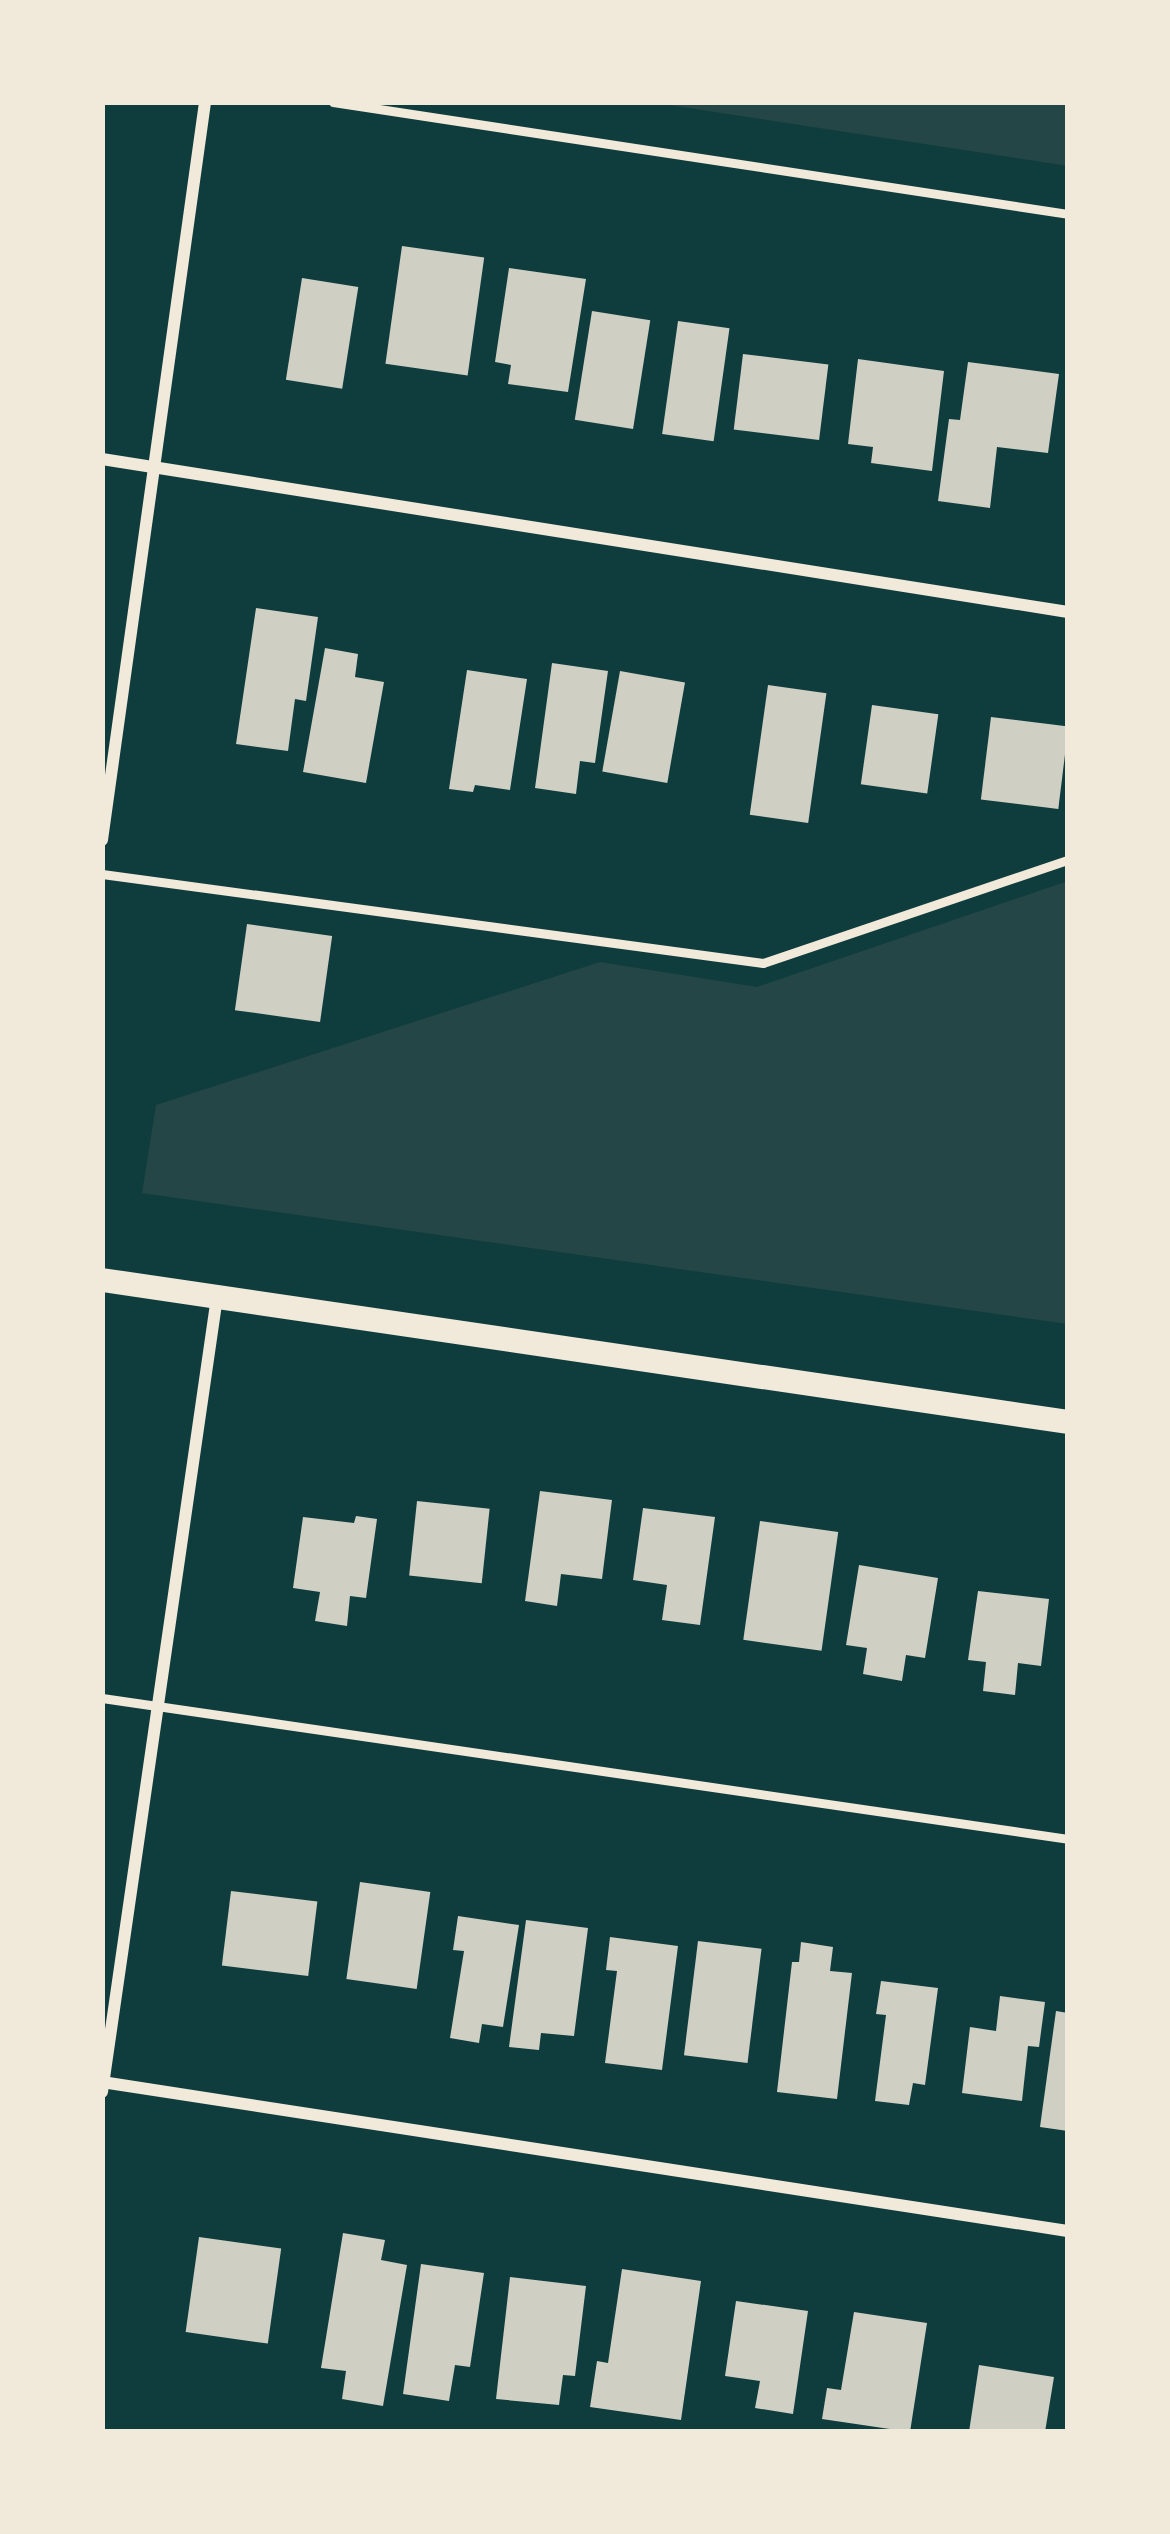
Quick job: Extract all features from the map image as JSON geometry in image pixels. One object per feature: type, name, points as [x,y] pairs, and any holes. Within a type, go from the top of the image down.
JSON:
[{"type":"main road","points":[[102,1280],[1068,1422]]},
{"type":"street","points":[[102,840],[205,102]]},
{"type":"street","points":[[102,459],[1068,612]]},
{"type":"street","points":[[217,1297],[102,2086],[1068,2231]]},
{"type":"lane","points":[[333,102],[1068,214]]},
{"type":"lane","points":[[102,874],[763,963],[1068,860]]},
{"type":"lane","points":[[102,1698],[1068,1839]]},
{"type":"shaded area","points":[[650,102],[1068,102],[1068,166]]},
{"type":"shaded area","points":[[1068,881],[1068,1324],[142,1193],[156,1105],[600,962],[757,987]]},
{"type":"building","points":[[402,246],[484,258],[468,375],[385,364]]},
{"type":"building","points":[[509,268],[586,279],[568,392],[508,384],[511,365],[495,362]]},
{"type":"building","points":[[302,278],[358,287],[342,389],[286,380]]},
{"type":"building","points":[[592,311],[650,320],[633,429],[575,420]]},
{"type":"building","points":[[678,321],[729,328],[714,441],[662,434]]},
{"type":"building","points":[[743,354],[828,364],[819,440],[734,429]]},
{"type":"building","points":[[858,359],[944,371],[932,471],[871,463],[873,447],[848,444]]},
{"type":"building","points":[[968,362],[1059,374],[1048,453],[997,447],[990,508],[938,501],[949,419],[960,420]]},
{"type":"building","points":[[256,608],[318,617],[306,701],[295,699],[288,751],[236,744]]},
{"type":"building","points":[[325,648],[358,654],[355,677],[384,682],[366,783],[303,772]]},
{"type":"building","points":[[552,663],[608,671],[595,763],[580,761],[576,794],[535,788]]},
{"type":"building","points":[[467,670],[527,679],[510,790],[475,785],[473,792],[449,789]]},
{"type":"building","points":[[620,671],[685,682],[667,783],[602,771]]},
{"type":"building","points":[[768,685],[826,693],[808,823],[750,815]]},
{"type":"building","points":[[872,705],[938,714],[927,794],[861,784]]},
{"type":"building","points":[[991,717],[1068,726],[1058,809],[981,799]]},
{"type":"building","points":[[247,924],[332,936],[320,1022],[235,1010]]},
{"type":"building","points":[[540,1491],[612,1500],[602,1579],[561,1574],[557,1606],[525,1601]]},
{"type":"building","points":[[417,1501],[490,1509],[482,1583],[409,1576]]},
{"type":"building","points":[[643,1508],[715,1517],[700,1625],[662,1620],[667,1585],[633,1580]]},
{"type":"building","points":[[356,1516],[377,1519],[366,1598],[350,1596],[347,1626],[315,1621],[320,1592],[293,1588],[303,1517],[354,1523]]},
{"type":"building","points":[[760,1521],[838,1532],[822,1651],[743,1640]]},
{"type":"building","points":[[859,1565],[938,1578],[925,1658],[906,1655],[902,1681],[863,1674],[867,1648],[846,1645]]},
{"type":"building","points":[[978,1591],[1049,1599],[1041,1666],[1018,1663],[1015,1695],[983,1691],[986,1662],[968,1660]]},
{"type":"building","points":[[360,1882],[430,1892],[417,1989],[346,1979]]},
{"type":"building","points":[[231,1891],[317,1902],[308,1976],[222,1965]]},
{"type":"building","points":[[458,1916],[519,1925],[503,2027],[482,2024],[479,2043],[450,2038],[464,1951],[453,1950]]},
{"type":"building","points":[[526,1920],[588,1928],[574,2036],[541,2033],[539,2050],[509,2047]]},
{"type":"building","points":[[610,1937],[678,1946],[662,2070],[605,2063],[617,1971],[606,1970]]},
{"type":"building","points":[[698,1941],[762,1949],[748,2063],[684,2055]]},
{"type":"building","points":[[801,1942],[833,1947],[830,1971],[852,1973],[837,2099],[777,2092],[792,1962],[799,1962]]},
{"type":"building","points":[[881,1981],[938,1988],[925,2085],[913,2083],[909,2105],[875,2101],[886,2015],[876,2014]]},
{"type":"building","points":[[1000,1996],[1045,2002],[1039,2047],[1028,2046],[1022,2101],[962,2093],[970,2027],[996,2031]]},
{"type":"building","points":[[1056,2011],[1068,2013],[1068,2131],[1040,2127]]},
{"type":"building","points":[[343,2233],[385,2240],[381,2260],[407,2265],[383,2406],[342,2399],[346,2371],[321,2368]]},
{"type":"building","points":[[199,2237],[281,2249],[268,2344],[186,2332]]},
{"type":"building","points":[[421,2264],[484,2273],[470,2367],[455,2365],[449,2401],[403,2394]]},
{"type":"building","points":[[622,2269],[701,2281],[681,2420],[590,2407],[597,2361],[608,2363]]},
{"type":"building","points":[[510,2277],[586,2286],[575,2376],[563,2375],[559,2405],[496,2399]]},
{"type":"building","points":[[736,2301],[808,2311],[793,2414],[755,2408],[760,2381],[725,2376]]},
{"type":"building","points":[[854,2312],[927,2323],[910,2432],[822,2419],[827,2388],[841,2390]]},
{"type":"building","points":[[979,2365],[1054,2377],[1045,2432],[969,2432]]}]
